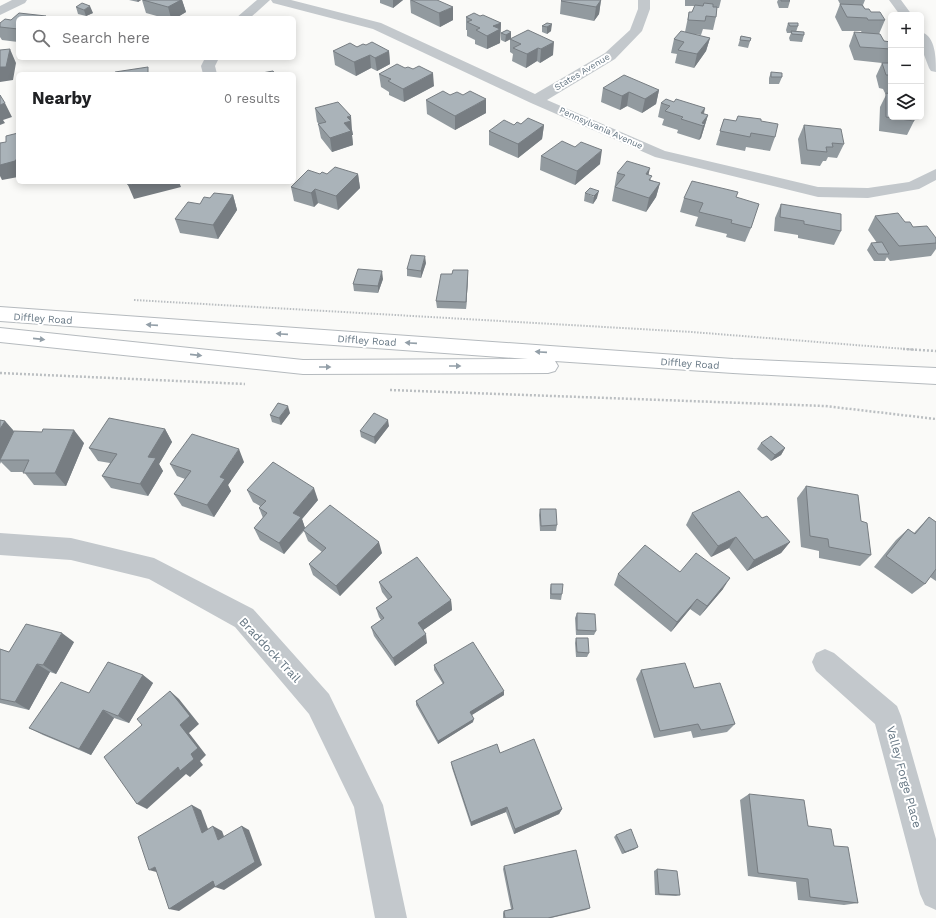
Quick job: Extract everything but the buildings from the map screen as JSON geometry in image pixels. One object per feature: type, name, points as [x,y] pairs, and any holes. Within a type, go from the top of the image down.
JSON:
[{"type":"main road","name":"Diffley Road","points":[[0,314],[733,366],[936,376]]},
{"type":"main road","name":"Diffley Road","points":[[0,335],[303,367],[733,366]]},
{"type":"street","points":[[0,11],[21,0]]},
{"type":"street","points":[[244,16],[264,0]]},
{"type":"street","name":"Pennsylvania Avenue","points":[[277,0],[377,26],[536,100],[660,154],[818,192],[868,193],[913,186],[936,174]]},
{"type":"street","name":"States Avenue","points":[[536,100],[610,56],[636,30],[644,9],[644,0]]},
{"type":"street","points":[[895,0],[904,12]]},
{"type":"street","points":[[924,42],[936,68]]},
{"type":"street","points":[[210,72],[208,66],[211,60]]},
{"type":"street","name":"Braddock Trail","points":[[0,544],[71,549],[154,569],[244,618],[319,704],[368,805],[391,918]]},
{"type":"street","name":"Valley Forge Place","points":[[825,662],[887,716],[936,894]]},
{"type":"path","points":[[133,300],[692,332],[936,351]]},
{"type":"path","points":[[0,373],[250,384]]},
{"type":"path","points":[[384,390],[825,406],[936,419]]}]
